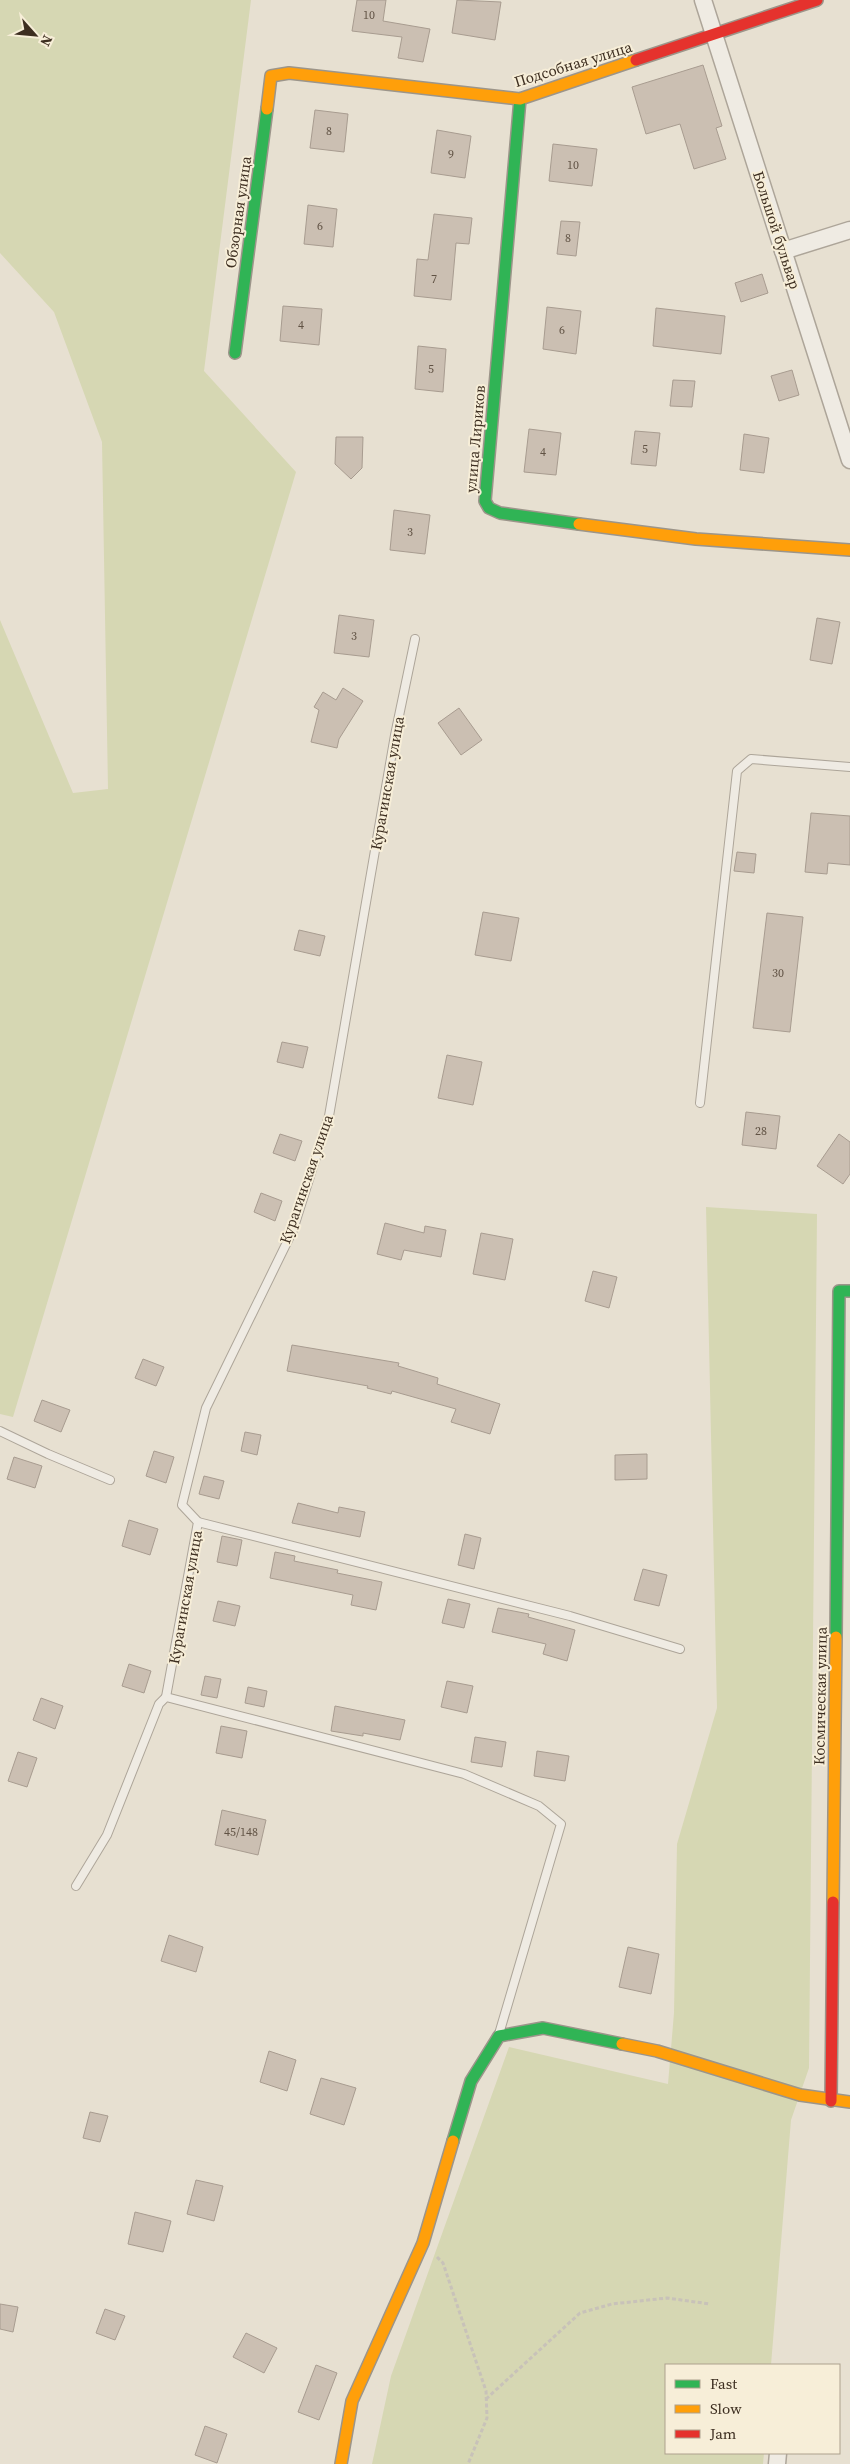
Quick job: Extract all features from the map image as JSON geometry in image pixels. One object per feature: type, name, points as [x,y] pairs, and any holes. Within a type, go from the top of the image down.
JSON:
[{"type":"street","name":"Большой бульвар","points":[[703,0],[850,460]]},
{"type":"street","name":"Подсобная улица","points":[[271,76],[289,73],[520,99],[817,0]]},
{"type":"street","name":"Обзорная улица","points":[[235,353],[271,76]]},
{"type":"street","name":"улица Лириков","points":[[520,99],[485,500],[489,508],[500,513],[696,539],[850,550]]},
{"type":"street","points":[[783,251],[850,230]]},
{"type":"street","name":"Космическая улица","points":[[831,2101],[845,1291]]},
{"type":"street","points":[[341,2464],[352,2400],[423,2243],[471,2081],[499,2036],[544,2028],[657,2051],[800,2095],[831,2101],[850,2102]]},
{"type":"lane","name":"Курагинская улица","points":[[166,1697],[198,1522],[182,1505],[206,1408],[293,1230],[329,1116],[395,735],[416,639]]},
{"type":"lane","points":[[700,1103],[736,771],[751,759],[850,767]]},
{"type":"lane","points":[[0,1431],[110,1480]]},
{"type":"lane","points":[[198,1522],[570,1616],[680,1649]]},
{"type":"lane","points":[[76,1886],[107,1835],[159,1704],[166,1697],[464,1774],[539,1806],[560,1824],[499,2036]]},
{"type":"path","points":[[423,2243],[443,2263],[486,2391],[487,2418],[468,2464]]},
{"type":"path","points":[[486,2399],[580,2313],[612,2304],[667,2298],[710,2304]]},
{"type":"green space","points":[[0,0],[251,0],[204,371],[296,472],[13,1417],[0,1414],[0,620],[73,793],[108,789],[102,442],[54,312],[0,253]]},
{"type":"green space","points":[[706,1207],[817,1214],[809,2068],[791,2120],[771,2364],[665,2364],[665,2454],[764,2454],[763,2464],[372,2464],[391,2376],[509,2047],[668,2084],[674,2013],[677,1844],[717,1708]]},
{"type":"building","points":[[357,0],[386,0],[383,21],[430,29],[423,62],[398,58],[402,37],[352,31]]},
{"type":"building","points":[[457,0],[501,2],[495,40],[452,33]]},
{"type":"building","points":[[703,65],[722,126],[716,128],[726,159],[694,169],[680,124],[646,134],[632,87]]},
{"type":"building","points":[[315,110],[348,114],[344,152],[310,148]]},
{"type":"building","points":[[437,130],[471,136],[465,178],[431,173]]},
{"type":"building","points":[[553,144],[597,149],[592,186],[549,181]]},
{"type":"building","points":[[308,205],[337,209],[333,247],[304,244]]},
{"type":"building","points":[[434,214],[472,218],[469,244],[456,243],[451,300],[414,296],[417,259],[428,260]]},
{"type":"building","points":[[561,221],[580,222],[576,256],[557,254]]},
{"type":"building","points":[[762,274],[768,293],[741,302],[735,283]]},
{"type":"building","points":[[283,306],[322,309],[319,345],[280,341]]},
{"type":"building","points":[[547,307],[581,311],[576,354],[543,349]]},
{"type":"building","points":[[656,308],[725,316],[721,354],[653,346]]},
{"type":"building","points":[[418,346],[446,349],[443,392],[415,389]]},
{"type":"building","points":[[792,370],[799,395],[779,401],[771,376]]},
{"type":"building","points":[[673,380],[695,381],[692,407],[670,406]]},
{"type":"building","points":[[529,429],[561,433],[556,475],[524,472]]},
{"type":"building","points":[[635,431],[660,433],[656,466],[631,464]]},
{"type":"building","points":[[744,434],[769,438],[764,473],[740,470]]},
{"type":"building","points":[[336,437],[363,437],[362,468],[351,479],[335,464]]},
{"type":"building","points":[[394,510],[430,515],[425,554],[390,550]]},
{"type":"building","points":[[339,615],[374,620],[369,657],[334,653]]},
{"type":"building","points":[[817,618],[840,622],[832,664],[810,660]]},
{"type":"building","points":[[343,688],[363,701],[339,739],[337,748],[311,742],[319,710],[314,707],[323,692],[336,700]]},
{"type":"building","points":[[459,708],[482,740],[461,755],[438,723]]},
{"type":"building","points":[[811,813],[850,816],[850,865],[828,863],[827,874],[805,872]]},
{"type":"building","points":[[737,852],[756,854],[754,873],[734,871]]},
{"type":"building","points":[[483,912],[519,918],[511,961],[475,955]]},
{"type":"building","points":[[767,913],[803,917],[790,1032],[753,1028]]},
{"type":"building","points":[[299,930],[325,936],[320,956],[294,950]]},
{"type":"building","points":[[282,1042],[308,1047],[303,1068],[277,1062]]},
{"type":"building","points":[[447,1055],[482,1062],[473,1105],[438,1098]]},
{"type":"building","points":[[746,1112],[780,1116],[776,1149],[742,1145]]},
{"type":"building","points":[[280,1134],[302,1141],[295,1161],[273,1153]]},
{"type":"building","points":[[839,1134],[850,1142],[850,1174],[843,1184],[817,1166]]},
{"type":"building","points":[[261,1193],[282,1201],[275,1221],[254,1212]]},
{"type":"building","points":[[385,1223],[424,1233],[425,1226],[446,1230],[441,1257],[404,1250],[401,1260],[377,1254]]},
{"type":"building","points":[[481,1233],[513,1239],[505,1280],[473,1274]]},
{"type":"building","points":[[593,1271],[617,1277],[609,1308],[585,1301]]},
{"type":"building","points":[[292,1345],[399,1363],[398,1366],[438,1378],[437,1384],[500,1404],[490,1434],[451,1422],[456,1409],[392,1391],[391,1394],[367,1388],[368,1386],[287,1371]]},
{"type":"building","points":[[143,1359],[164,1367],[156,1386],[135,1378]]},
{"type":"building","points":[[42,1400],[70,1410],[61,1432],[34,1421]]},
{"type":"building","points":[[245,1432],[261,1435],[257,1455],[241,1451]]},
{"type":"building","points":[[154,1451],[174,1457],[166,1483],[146,1476]]},
{"type":"building","points":[[647,1454],[647,1479],[615,1480],[615,1455]]},
{"type":"building","points":[[14,1457],[42,1466],[35,1488],[7,1479]]},
{"type":"building","points":[[204,1476],[224,1481],[219,1499],[199,1494]]},
{"type":"building","points":[[298,1503],[338,1513],[339,1507],[365,1512],[360,1537],[292,1523]]},
{"type":"building","points":[[129,1520],[158,1529],[150,1555],[122,1546]]},
{"type":"building","points":[[465,1534],[481,1538],[474,1569],[458,1565]]},
{"type":"building","points":[[222,1536],[242,1540],[237,1566],[217,1562]]},
{"type":"building","points":[[275,1552],[295,1556],[294,1561],[338,1570],[337,1573],[382,1582],[376,1610],[351,1605],[353,1595],[270,1578]]},
{"type":"building","points":[[643,1569],[667,1575],[659,1606],[634,1600]]},
{"type":"building","points":[[448,1599],[470,1604],[464,1628],[442,1623]]},
{"type":"building","points":[[218,1601],[240,1606],[235,1626],[213,1621]]},
{"type":"building","points":[[498,1608],[529,1614],[528,1617],[575,1630],[567,1661],[543,1654],[546,1644],[492,1632]]},
{"type":"building","points":[[129,1664],[151,1671],[144,1693],[122,1686]]},
{"type":"building","points":[[205,1676],[221,1679],[217,1698],[201,1695]]},
{"type":"building","points":[[447,1681],[473,1686],[467,1713],[441,1707]]},
{"type":"building","points":[[248,1687],[267,1691],[264,1707],[245,1703]]},
{"type":"building","points":[[41,1698],[63,1706],[55,1729],[33,1720]]},
{"type":"building","points":[[335,1706],[405,1720],[400,1740],[363,1733],[363,1736],[331,1731]]},
{"type":"building","points":[[221,1726],[247,1731],[242,1758],[216,1753]]},
{"type":"building","points":[[475,1737],[506,1742],[502,1767],[471,1762]]},
{"type":"building","points":[[537,1751],[569,1756],[565,1781],[534,1776]]},
{"type":"building","points":[[18,1752],[37,1758],[27,1787],[8,1781]]},
{"type":"building","points":[[222,1810],[266,1820],[258,1855],[215,1845]]},
{"type":"building","points":[[169,1935],[203,1947],[196,1972],[161,1961]]},
{"type":"building","points":[[628,1947],[659,1954],[651,1994],[619,1987]]},
{"type":"building","points":[[269,2051],[296,2060],[287,2091],[260,2082]]},
{"type":"building","points":[[321,2078],[356,2088],[344,2125],[310,2114]]},
{"type":"building","points":[[90,2112],[108,2116],[100,2142],[83,2138]]},
{"type":"building","points":[[196,2180],[223,2186],[214,2221],[187,2214]]},
{"type":"building","points":[[135,2212],[171,2221],[163,2252],[128,2244]]},
{"type":"building","points":[[0,2304],[18,2307],[13,2332],[0,2329]]},
{"type":"building","points":[[105,2309],[125,2316],[115,2340],[96,2333]]},
{"type":"building","points":[[246,2333],[277,2348],[264,2373],[233,2357]]},
{"type":"building","points":[[316,2365],[337,2373],[319,2420],[298,2412]]},
{"type":"building","points":[[205,2426],[227,2434],[217,2463],[195,2455]]},
{"type":"traffic: fast","points":[[520,99],[485,501],[489,508],[500,513],[579,524]]},
{"type":"traffic: fast","points":[[235,353],[267,109]]},
{"type":"traffic: fast","points":[[836,1637],[839,1291],[850,1291]]},
{"type":"traffic: fast","points":[[453,2141],[471,2081],[499,2036],[543,2028],[622,2044]]},
{"type":"traffic: slow","points":[[267,109],[271,76],[289,73],[520,99],[636,60]]},
{"type":"traffic: slow","points":[[579,524],[696,539],[850,550]]},
{"type":"traffic: slow","points":[[833,1902],[836,1637]]},
{"type":"traffic: slow","points":[[622,2044],[657,2051],[800,2095],[850,2102]]},
{"type":"traffic: slow","points":[[341,2464],[352,2401],[423,2243],[453,2141]]},
{"type":"traffic: jam","points":[[636,60],[817,0]]},
{"type":"traffic: jam","points":[[831,2101],[833,1902]]}]
